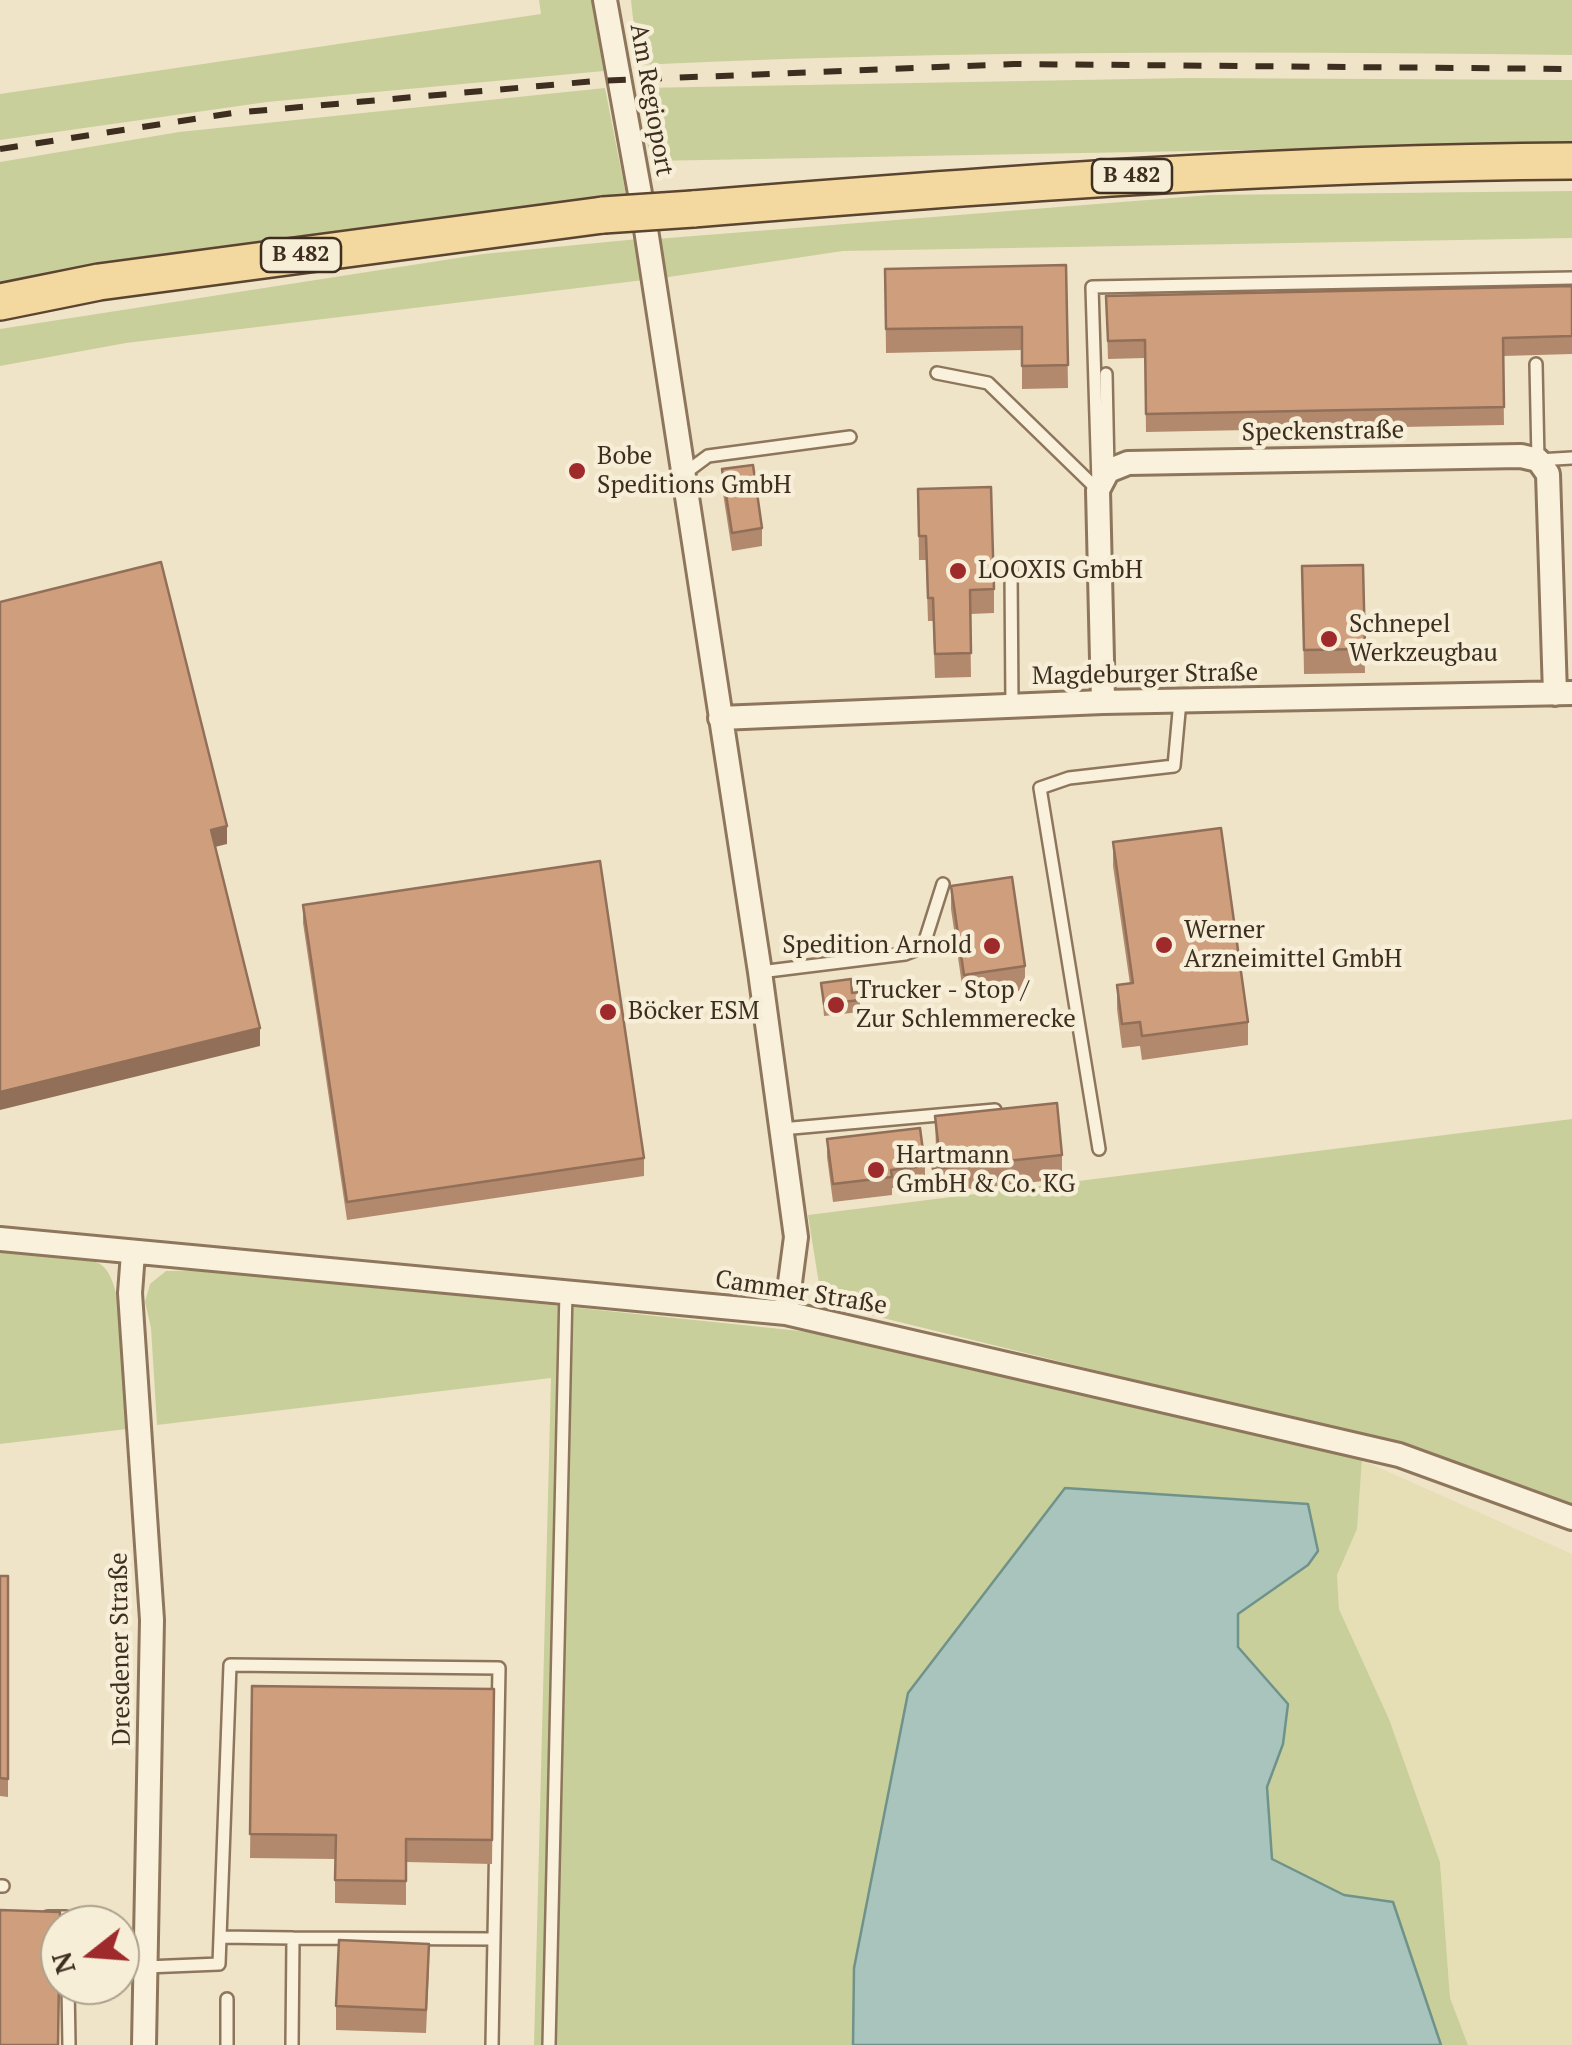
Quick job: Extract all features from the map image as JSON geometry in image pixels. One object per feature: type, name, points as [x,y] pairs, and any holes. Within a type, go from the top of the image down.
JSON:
[{"type":"main road","name":"B 482","points":[[0,302],[100,282],[602,215],[1049,180],[1411,162],[1572,161]]},
{"type":"street","name":"Am Regioport","points":[[605,0],[685,473]]},
{"type":"street","name":"Speckenstraße","points":[[1103,480],[1148,463],[1521,456],[1538,460]]},
{"type":"street","points":[[1538,460],[1548,474],[1564,694]]},
{"type":"street","points":[[685,473],[796,1237],[786,1314]]},
{"type":"street","points":[[1103,480],[1103,702]]},
{"type":"street","name":"Magdeburger Straße","points":[[720,718],[1103,702],[1564,694]]},
{"type":"street","name":"Cammer Straße","points":[[0,1239],[786,1314],[1400,1454],[1572,1518]]},
{"type":"street","name":"Dresdener Straße","points":[[133,1253],[130,1292],[152,1620],[144,2045]]},
{"type":"lane","points":[[1103,480],[1092,287],[1572,278]]},
{"type":"lane","points":[[1536,364],[1538,460],[1572,458]]},
{"type":"lane","points":[[937,372],[988,383],[1103,480]]},
{"type":"lane","points":[[1103,480],[1106,374]]},
{"type":"lane","points":[[685,473],[708,456],[850,437]]},
{"type":"lane","points":[[1011,570],[1012,706]]},
{"type":"lane","points":[[1099,1149],[1040,788],[1068,778],[1174,766],[1180,700]]},
{"type":"lane","points":[[760,972],[905,954],[923,948],[943,884]]},
{"type":"lane","points":[[780,1129],[1012,1108]]},
{"type":"lane","points":[[549,2045],[566,1291]]},
{"type":"lane","points":[[140,1954],[218,1964],[230,1664],[499,1668],[492,2045]]},
{"type":"lane","points":[[33,1917],[40,1917]]},
{"type":"lane","points":[[220,1937],[494,1939]]},
{"type":"lane","points":[[292,2045],[293,1938]]},
{"type":"lane","points":[[227,1999],[227,2045]]},
{"type":"lane","points":[[68,2005],[68,2045]]},
{"type":"shaded area","points":[[1362,1460],[1572,1554],[1572,2045],[1468,2045],[1450,1998],[1440,1862],[1389,1719],[1339,1609],[1337,1575],[1357,1529]]},
{"type":"green space","points":[[539,0],[591,0],[604,71],[267,102],[0,140],[0,94],[541,14]]},
{"type":"green space","points":[[631,0],[1572,0],[1572,55],[1105,53],[638,65]]},
{"type":"green space","points":[[1188,78],[1572,80],[1572,144],[650,161],[640,88]]},
{"type":"green space","points":[[605,88],[626,195],[137,260],[0,285],[0,162],[179,132]]},
{"type":"green space","points":[[1572,191],[1572,238],[843,251],[662,278],[656,239],[1210,195]]},
{"type":"green space","points":[[638,239],[644,280],[126,343],[0,366],[0,329],[483,254]]},
{"type":"green space","points":[[1572,1119],[1572,1508],[1375,1439],[822,1303],[808,1215]]},
{"type":"green space","points":[[0,1252],[80,1258],[100,1264],[109,1274],[120,1315],[127,1429],[0,1444]]},
{"type":"green space","points":[[213,1270],[839,1335],[1362,1460],[1357,1529],[1337,1575],[1339,1609],[1389,1719],[1440,1862],[1450,1998],[1468,2045],[1441,2045],[1393,1903],[1344,1895],[1272,1859],[1267,1787],[1283,1744],[1288,1704],[1238,1647],[1238,1613],[1307,1565],[1318,1551],[908,1693],[854,1968],[853,2045],[534,2045],[551,1378],[157,1425],[151,1328],[145,1302],[150,1284],[166,1271]]},
{"type":"water","points":[[1065,1488],[1308,1504],[1318,1551],[1308,1565],[1238,1614],[1238,1647],[1288,1704],[1283,1744],[1267,1787],[1272,1859],[1344,1895],[1393,1902],[1441,2045],[853,2045],[854,1968],[908,1693]]},
{"type":"building","points":[[1066,265],[1068,365],[1022,366],[1022,327],[886,329],[885,269]]},
{"type":"building","points":[[1572,286],[1572,336],[1503,338],[1504,407],[1146,414],[1145,340],[1108,341],[1106,296]]},
{"type":"building","points":[[753,465],[762,528],[732,533],[722,469]]},
{"type":"building","points":[[991,487],[994,589],[970,590],[971,653],[935,654],[926,536],[919,536],[918,489]]},
{"type":"building","points":[[161,562],[227,826],[211,830],[260,1028],[0,1092],[0,602]]},
{"type":"building","points":[[1363,565],[1365,649],[1304,650],[1302,566]]},
{"type":"building","points":[[1221,828],[1248,1022],[1142,1036],[1140,1022],[1122,1024],[1117,985],[1133,983],[1113,842]]},
{"type":"building","points":[[600,861],[644,1158],[347,1202],[303,905]]},
{"type":"building","points":[[1012,877],[1025,966],[964,975],[951,886]]},
{"type":"building","points":[[851,979],[852,993],[859,992],[860,1000],[824,1004],[821,983]]},
{"type":"building","points":[[1057,1103],[1062,1155],[933,1169],[931,1152],[939,1151],[935,1116]]},
{"type":"building","points":[[920,1128],[925,1166],[891,1170],[892,1177],[833,1184],[827,1139]]},
{"type":"building","points":[[0,1576],[8,1576],[8,1779],[0,1778]]},
{"type":"building","points":[[252,1686],[494,1689],[492,1840],[406,1839],[406,1881],[335,1880],[336,1835],[250,1834]]},
{"type":"building","points":[[0,1910],[40,1911],[40,2005],[59,2005],[58,2045],[0,2045]]},
{"type":"building","points":[[339,1940],[429,1944],[426,2010],[336,2006]]},
{"type":"railway","points":[[0,149],[233,113],[596,81],[1014,64],[1572,69]]},
{"type":"place","name":"Bobe Speditions GmbH","points":[[577,471]]},
{"type":"place","name":"LOOXIS GmbH","points":[[958,571]]},
{"type":"place","name":"Schnepel Werkzeugbau","points":[[1329,639]]},
{"type":"place","name":"Werner Arzneimittel GmbH","points":[[1164,945]]},
{"type":"place","name":"Spedition Arnold","points":[[992,946]]},
{"type":"place","name":"Trucker - Stop / Zur Schlemmerecke","points":[[836,1005]]},
{"type":"place","name":"Böcker ESM","points":[[608,1012]]},
{"type":"place","name":"Hartmann GmbH & Co. KG","points":[[876,1170]]}]
